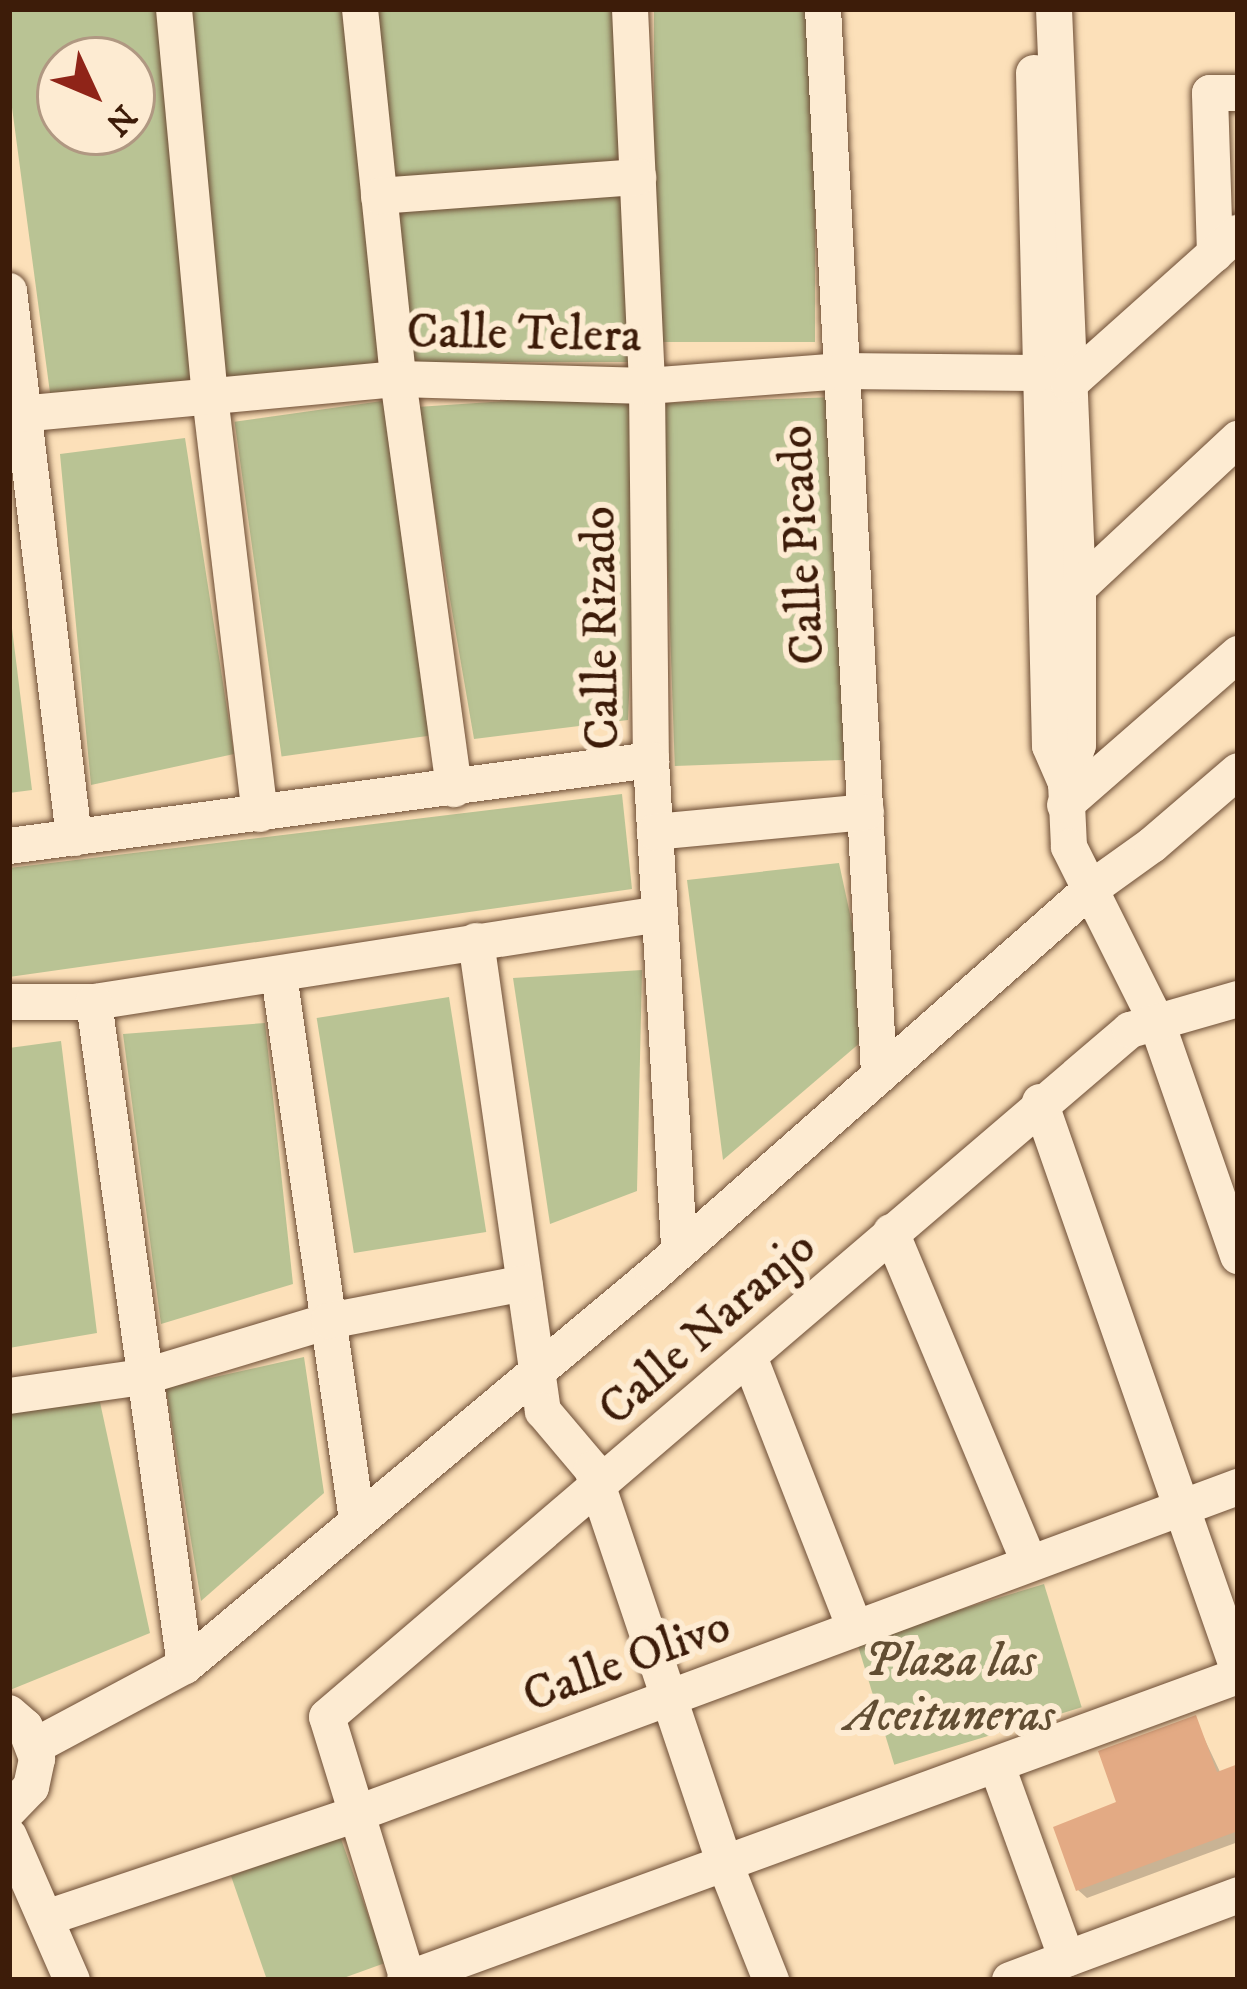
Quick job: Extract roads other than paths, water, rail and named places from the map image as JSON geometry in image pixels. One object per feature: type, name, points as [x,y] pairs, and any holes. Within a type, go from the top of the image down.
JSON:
[{"type":"street","points":[[174,9],[210,396],[260,814]]},
{"type":"street","points":[[360,9],[398,379],[454,789]]},
{"type":"street","name":"Calle Rizado","points":[[630,9],[647,386],[651,760],[679,1246]]},
{"type":"street","name":"Calle Picado","points":[[823,9],[879,1076]]},
{"type":"street","points":[[1033,9],[1054,379],[1078,588],[1078,745],[1066,794]]},
{"type":"street","points":[[1054,9],[1050,746],[1066,794],[1069,847],[1157,1022],[1238,1256]]},
{"type":"street","points":[[1054,379],[1227,244],[1210,92],[1238,93]]},
{"type":"street","points":[[379,196],[638,177]]},
{"type":"street","points":[[9,291],[17,414],[74,838]]},
{"type":"street","name":"Calle Telera","points":[[17,414],[398,379],[647,386],[842,371],[1054,379]]},
{"type":"street","points":[[1078,588],[1238,439]]},
{"type":"street","points":[[1066,794],[1238,654]]},
{"type":"street","points":[[9,846],[651,760]]},
{"type":"street","points":[[34,1746],[185,1666],[654,1274],[679,1246],[1092,888],[1152,845],[1238,771]]},
{"type":"street","points":[[655,832],[866,812]]},
{"type":"street","points":[[9,1002],[94,1002],[660,914]]},
{"type":"street","points":[[476,941],[543,1411],[592,1469],[725,1864],[771,1980]]},
{"type":"street","points":[[279,975],[357,1520]]},
{"type":"street","name":"Calle Naranjo","points":[[353,1816],[327,1717],[750,1359],[1040,1102],[1130,1030],[1238,999]]},
{"type":"street","points":[[94,1002],[185,1666]]},
{"type":"street","points":[[353,1816],[407,1980],[997,1766],[1238,1672],[1040,1102]]},
{"type":"street","points":[[890,1232],[1029,1562]]},
{"type":"street","points":[[9,1396],[143,1377],[328,1321],[524,1283]]},
{"type":"street","points":[[750,1359],[855,1628]]},
{"type":"street","name":"Calle Olivo","points":[[46,1918],[353,1816],[1238,1486]]},
{"type":"street","points":[[9,1713],[26,1727],[34,1746],[31,1787],[9,1810]]},
{"type":"street","points":[[997,1766],[1067,1959]]},
{"type":"street","points":[[9,1836],[72,1980]]},
{"type":"street","points":[[1010,1980],[1238,1895]]},
{"type":"park label","name":"Plaza las Aceituneras","points":[[950,1688]]}]
